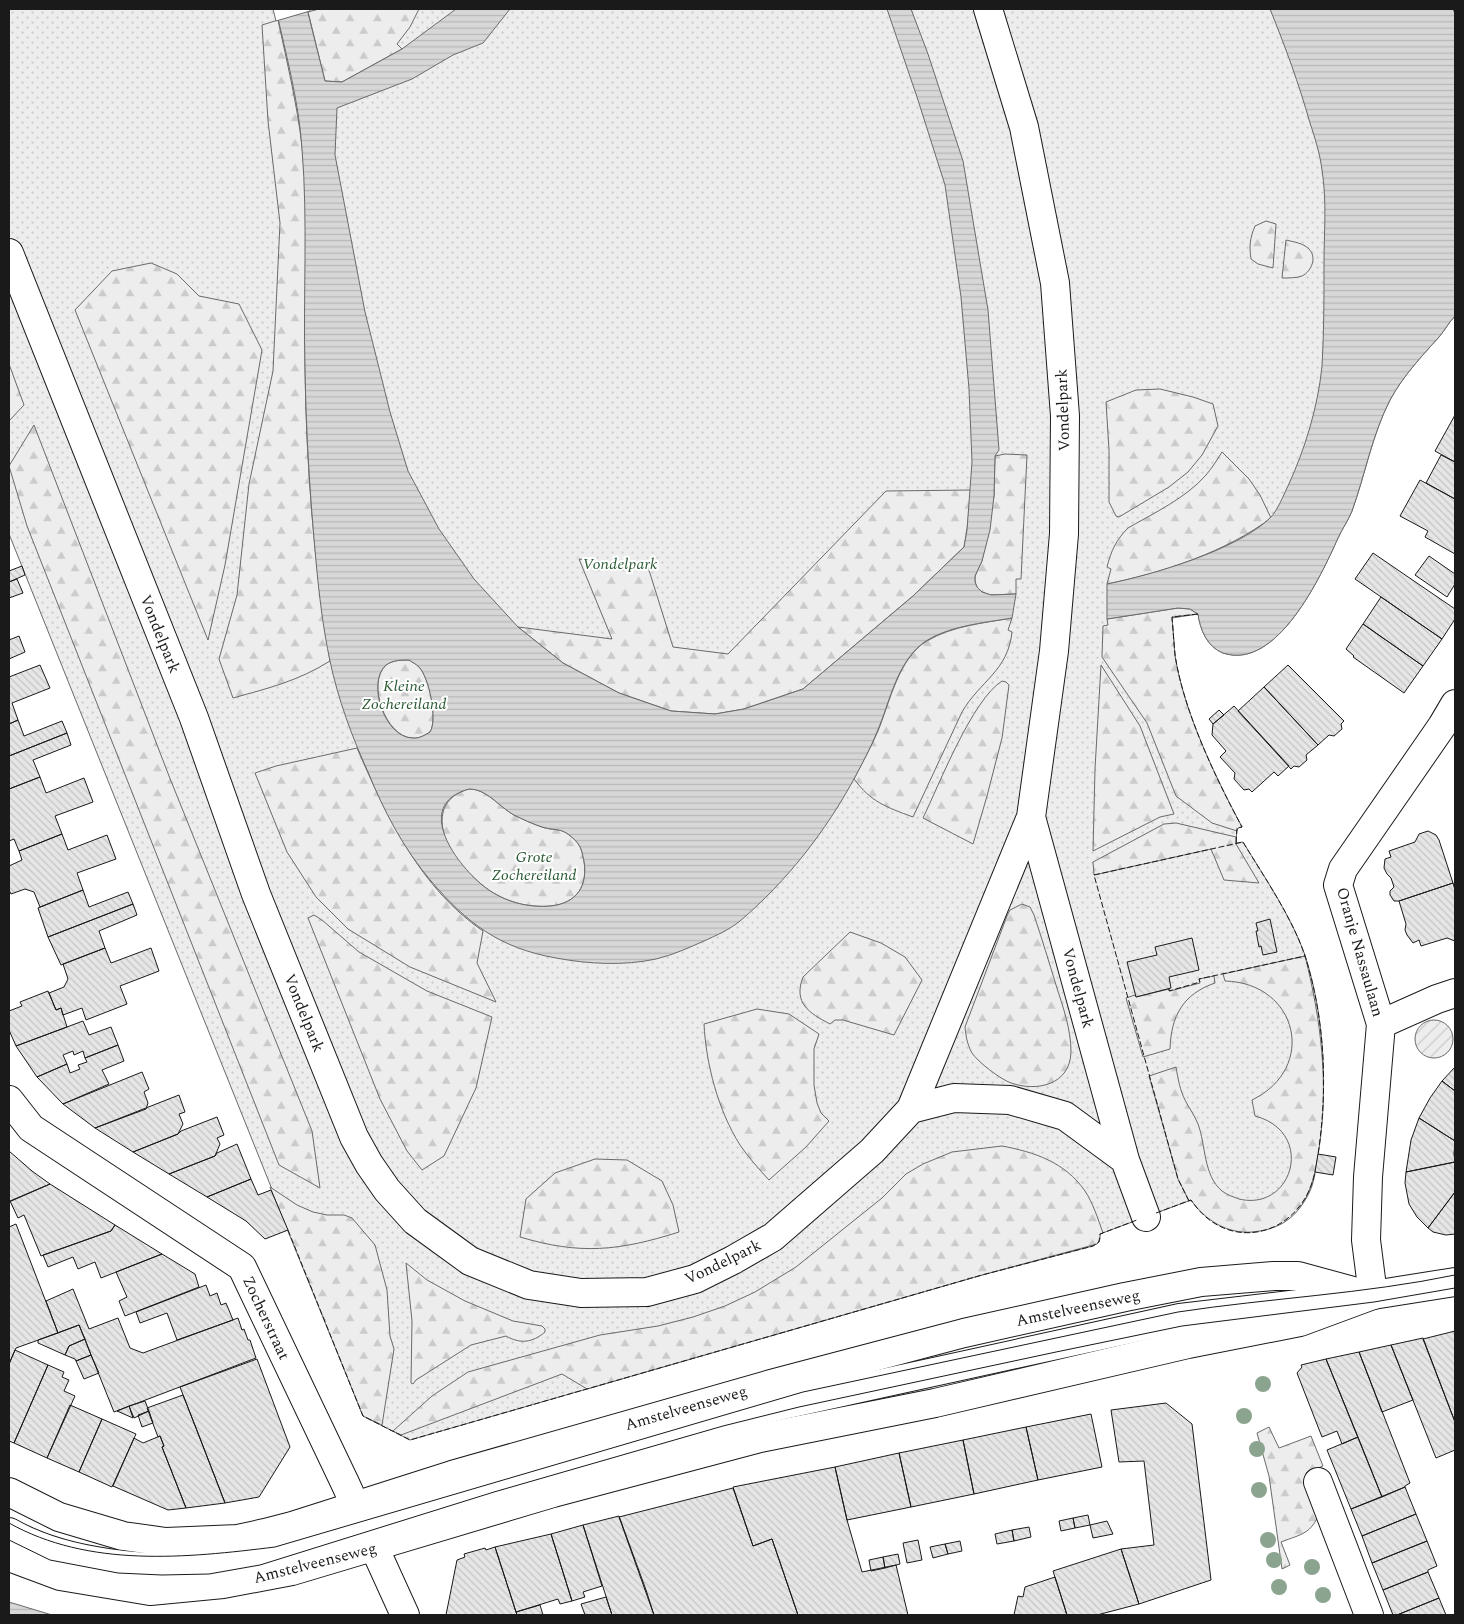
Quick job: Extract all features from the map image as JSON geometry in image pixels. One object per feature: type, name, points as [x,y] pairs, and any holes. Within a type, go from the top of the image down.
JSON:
[{"type":"street","name":"Vondelpark","points":[[9,253],[194,718],[256,894],[354,1137],[369,1164],[387,1190],[415,1221],[470,1260],[529,1285],[581,1294],[647,1292],[694,1279],[733,1260],[773,1237],[872,1151],[911,1109],[1031,817],[1054,651],[1064,534],[1065,416],[1055,283],[1024,126],[988,9]]},
{"type":"street","name":"Oranje Nassaulaan","points":[[1373,1295],[1366,1240],[1367,1204],[1373,1104],[1381,1024],[1338,885],[1343,869],[1451,719]]},
{"type":"street","name":"Vondelpark","points":[[1031,817],[1124,1160],[1146,1217]]},
{"type":"street","points":[[1381,1024],[1455,993]]},
{"type":"street","points":[[911,1109],[954,1098],[1010,1100],[1065,1116],[1124,1160]]},
{"type":"street","name":"Zocherstraat","points":[[9,1100],[31,1128],[242,1267],[360,1515],[405,1615]]},
{"type":"street","name":"Amstelveenseweg","points":[[9,1532],[24,1540],[71,1556],[116,1564],[163,1567],[213,1565],[260,1557],[489,1464],[771,1384],[964,1333],[1201,1282],[1298,1276],[1373,1295]]},
{"type":"street","name":"Amstelveenseweg","points":[[9,1492],[59,1517],[123,1536],[166,1542],[238,1538],[360,1515],[553,1493],[760,1438],[935,1403],[1188,1344],[1300,1322],[1373,1295],[1455,1282]]},
{"type":"street","points":[[1318,1482],[1369,1615]]},
{"type":"street","name":"Amstelveenseweg","points":[[9,1557],[60,1576],[150,1591],[223,1584],[292,1572],[360,1515]]},
{"type":"green space","name":"Vondelpark","points":[[9,9],[1453,9],[1455,13],[1455,316],[1406,375],[1390,400],[1378,427],[1350,515],[1308,596],[1279,635],[1261,648],[1243,655],[1223,653],[1217,650],[1205,637],[1200,626],[1198,614],[1172,618],[1175,656],[1185,700],[1201,744],[1242,827],[1237,828],[1236,843],[1243,842],[1269,883],[1299,940],[1312,979],[1321,1029],[1324,1079],[1323,1104],[1313,1182],[1310,1191],[1297,1211],[1285,1221],[1271,1228],[1242,1232],[1232,1230],[1214,1221],[1191,1200],[1100,1234],[1099,1242],[1093,1246],[982,1275],[410,1440],[363,1416],[9,534]]},
{"type":"green space","points":[[319,9],[419,9],[410,27],[397,44],[402,49],[342,82],[325,81],[308,12]]},
{"type":"green space","points":[[278,20],[292,83],[302,146],[306,201],[305,366],[307,440],[315,551],[330,661],[295,679],[233,698],[219,659],[237,595],[249,484],[273,371],[280,223],[268,121],[262,25]]},
{"type":"green space","points":[[1266,221],[1276,224],[1273,268],[1258,264],[1251,259],[1250,242],[1255,226]]},
{"type":"green space","points":[[1286,240],[1304,245],[1313,256],[1311,267],[1302,276],[1282,278]]},
{"type":"green space","points":[[151,263],[177,274],[199,296],[239,304],[262,350],[225,565],[208,640],[75,310],[112,271]]},
{"type":"green space","points":[[9,364],[24,405],[9,421]]},
{"type":"green space","points":[[1160,389],[1213,404],[1218,426],[1202,455],[1188,472],[1169,487],[1119,517],[1116,516],[1109,502],[1109,450],[1106,402],[1136,390]]},
{"type":"green space","points":[[34,425],[169,776],[312,1131],[320,1188],[279,1165],[27,526],[9,466]]},
{"type":"green space","points":[[1222,452],[1249,479],[1260,495],[1271,518],[1234,541],[1193,560],[1150,574],[1107,584],[1111,569],[1107,567],[1110,556],[1114,546],[1124,532],[1189,491],[1206,475]]},
{"type":"green space","points":[[1005,454],[1027,455],[1021,579],[1016,579],[1016,594],[991,595],[982,592],[977,587],[975,576],[982,561],[994,496],[995,456]]},
{"type":"green space","points":[[971,490],[964,547],[913,596],[803,689],[744,709],[715,714],[671,711],[619,693],[563,663],[518,627],[612,639],[579,559],[648,567],[673,647],[728,654],[886,491]]},
{"type":"green space","points":[[1178,608],[1190,609],[1198,614],[1172,617],[1175,656],[1185,699],[1193,721],[1221,787],[1242,827],[1238,828],[1237,831],[1212,823],[1176,796],[1147,723],[1102,657],[1103,626],[1108,625],[1107,619]]},
{"type":"green space","points":[[1012,618],[1008,630],[1012,632],[1005,657],[962,712],[913,817],[887,807],[873,798],[854,779],[878,731],[896,682],[909,658],[917,648],[927,641],[947,632]]},
{"type":"green space","name":"Kleine Zochereiland","points":[[409,660],[423,672],[433,708],[430,732],[415,738],[403,735],[394,729],[387,719],[382,708],[378,684],[380,673],[386,665],[394,661]]},
{"type":"green space","points":[[1101,665],[1140,726],[1174,814],[1160,817],[1093,851],[1095,769]]},
{"type":"green space","points":[[1002,681],[1009,685],[1002,738],[973,844],[923,818],[968,724],[979,706]]},
{"type":"green space","points":[[357,748],[393,825],[423,872],[461,914],[483,931],[477,963],[496,1002],[410,967],[348,929],[316,897],[287,852],[255,773],[276,766]]},
{"type":"green space","name":"Grote Zochereiland","points":[[469,789],[487,795],[517,817],[542,827],[562,831],[575,840],[581,850],[585,870],[579,892],[568,901],[560,904],[551,906],[525,905],[493,893],[467,871],[448,844],[442,822],[443,811],[448,802],[456,794]]},
{"type":"green space","points":[[1176,823],[1236,837],[1236,844],[1259,883],[1224,880],[1211,849],[1094,875],[1093,862],[1164,824]]},
{"type":"green space","points":[[1022,904],[1030,907],[1034,915],[1064,1010],[1071,1043],[1069,1063],[1065,1072],[1058,1079],[1050,1083],[1031,1087],[1011,1083],[1001,1078],[979,1061],[972,1053],[966,1037],[965,1027],[1007,916],[1010,910]]},
{"type":"green space","points":[[314,915],[359,952],[427,991],[492,1017],[476,1088],[444,1156],[422,1170],[407,1151],[380,1099],[308,918]]},
{"type":"green space","points":[[850,932],[881,943],[905,957],[922,980],[894,1035],[843,1020],[835,1020],[830,1024],[810,1011],[802,1000],[800,986],[803,977]]},
{"type":"green space","points":[[1305,956],[1319,1028],[1323,1076],[1322,1124],[1313,1179],[1302,1205],[1294,1215],[1283,1223],[1269,1229],[1252,1232],[1234,1231],[1217,1224],[1203,1214],[1191,1200],[1189,1201],[1178,1179],[1149,1076],[1176,1067],[1183,1096],[1201,1132],[1211,1177],[1222,1191],[1239,1199],[1258,1200],[1273,1194],[1284,1183],[1290,1168],[1291,1153],[1286,1138],[1274,1125],[1255,1116],[1252,1100],[1273,1086],[1286,1068],[1292,1049],[1291,1029],[1283,1011],[1269,996],[1250,985],[1225,981],[1223,974]]},
{"type":"green space","points":[[1214,976],[1215,983],[1195,993],[1181,1008],[1173,1026],[1170,1049],[1143,1057],[1126,998],[1169,989],[1170,991],[1200,983],[1199,979]]},
{"type":"green space","points":[[757,1009],[789,1014],[819,1034],[814,1049],[814,1085],[821,1113],[829,1121],[806,1147],[769,1180],[740,1145],[725,1117],[710,1071],[705,1039],[704,1024]]},
{"type":"green space","points":[[1434,1020],[1448,1025],[1453,1039],[1448,1053],[1434,1058],[1420,1053],[1415,1039],[1420,1025]]},
{"type":"green space","points":[[1002,1146],[1026,1151],[1048,1160],[1077,1181],[1085,1191],[1095,1211],[1103,1233],[1100,1234],[1097,1244],[982,1275],[587,1389],[562,1374],[401,1435],[393,1431],[432,1396],[468,1372],[600,1335],[658,1326],[693,1317],[725,1306],[755,1292],[796,1267],[882,1198],[906,1174],[923,1164],[952,1152]]},
{"type":"green space","points":[[595,1159],[627,1160],[662,1181],[673,1205],[679,1232],[618,1247],[600,1248],[562,1246],[520,1237],[526,1199],[555,1173]]},
{"type":"green space","points":[[270,1187],[297,1205],[313,1212],[327,1215],[344,1215],[352,1218],[375,1245],[387,1290],[390,1336],[394,1349],[382,1425],[363,1416]]},
{"type":"green space","points":[[406,1263],[427,1280],[465,1301],[513,1321],[542,1326],[545,1332],[526,1341],[506,1336],[471,1345],[416,1380],[413,1384],[411,1383],[412,1321]]},
{"type":"green space","points":[[1269,1427],[1279,1448],[1311,1436],[1323,1466],[1306,1473],[1320,1512],[1309,1529],[1300,1535],[1281,1542],[1290,1565],[1282,1569],[1269,1476],[1257,1433]]},
{"type":"shaded area","points":[[276,9],[307,9],[325,81],[342,82],[402,49],[456,9],[510,9],[483,43],[453,55],[412,79],[337,108],[335,155],[365,312],[390,412],[408,471],[439,529],[474,579],[518,627],[563,663],[619,693],[671,711],[715,714],[744,709],[803,689],[913,596],[964,547],[972,462],[969,389],[961,297],[945,185],[887,9],[911,9],[928,54],[963,161],[988,310],[999,450],[995,456],[994,496],[990,530],[982,561],[975,576],[975,582],[982,592],[991,595],[1016,594],[1012,618],[954,629],[933,637],[914,652],[900,672],[864,760],[844,797],[818,836],[774,889],[736,924],[686,949],[656,959],[631,963],[593,963],[536,954],[517,948],[486,931],[471,921],[444,896],[412,856],[395,829],[356,745],[333,675],[325,636],[317,573],[306,416],[304,176],[295,96]],"holes":[[[409,660],[423,672],[433,709],[430,732],[415,738],[402,735],[394,729],[381,708],[378,696],[380,673],[386,665],[394,661]],[[469,789],[487,795],[517,817],[542,827],[562,831],[575,840],[581,850],[585,870],[579,892],[568,901],[560,904],[551,906],[525,905],[493,893],[475,878],[453,852],[445,837],[442,822],[443,808],[452,797]]]},
{"type":"shaded area","points":[[1270,9],[1453,9],[1455,14],[1455,316],[1406,375],[1390,400],[1373,441],[1352,511],[1308,596],[1279,635],[1261,648],[1243,655],[1223,653],[1217,650],[1205,637],[1200,626],[1198,614],[1190,609],[1178,608],[1107,619],[1107,584],[1170,568],[1193,560],[1237,541],[1255,530],[1273,515],[1278,507],[1294,472],[1310,428],[1322,366],[1324,328],[1324,182],[1319,152],[1306,108],[1292,65]]},
{"type":"shaded area","points":[[9,1602],[52,1615],[9,1615]]},
{"type":"pier","points":[[273,9],[310,9],[310,11],[276,21]]},
{"type":"building","points":[[1455,415],[1455,462],[1435,451]]},
{"type":"building","points":[[1441,455],[1455,462],[1455,499],[1426,483]]},
{"type":"building","points":[[1420,480],[1455,499],[1455,554],[1425,537],[1428,531],[1400,516]]},
{"type":"building","points":[[1373,553],[1455,609],[1455,619],[1442,639],[1355,579]]},
{"type":"building","points":[[1429,556],[1455,574],[1455,584],[1447,597],[1415,575]]},
{"type":"building","points":[[22,566],[25,575],[9,582],[9,571]]},
{"type":"building","points":[[17,579],[23,593],[9,598],[9,582]]},
{"type":"building","points":[[1381,597],[1442,639],[1423,666],[1363,624]]},
{"type":"building","points":[[1363,624],[1423,666],[1404,693],[1353,657],[1346,649]]},
{"type":"building","points":[[19,636],[25,652],[9,659],[9,640]]},
{"type":"building","points":[[40,665],[50,688],[12,703],[18,720],[9,724],[9,677]]},
{"type":"building","points":[[1288,665],[1344,721],[1341,724],[1342,729],[1334,736],[1329,735],[1318,745],[1264,687]]},
{"type":"building","points":[[1264,687],[1318,745],[1306,755],[1307,760],[1299,767],[1294,766],[1291,769],[1238,711]]},
{"type":"building","points":[[1234,706],[1289,766],[1278,776],[1274,772],[1252,792],[1249,789],[1244,790],[1234,779],[1235,773],[1220,757],[1226,751],[1212,735],[1213,724]]},
{"type":"building","points":[[1219,710],[1224,715],[1213,724],[1209,719]]},
{"type":"building","points":[[18,720],[24,736],[62,721],[67,733],[9,756],[9,724]]},
{"type":"building","points":[[67,733],[71,745],[33,760],[40,777],[9,789],[9,756]]},
{"type":"building","points":[[40,777],[46,793],[84,778],[93,802],[55,816],[62,834],[19,851],[14,839],[9,841],[9,789]]},
{"type":"building","points":[[1428,831],[1436,835],[1439,840],[1453,883],[1394,901],[1390,891],[1394,887],[1391,878],[1384,868],[1385,859],[1391,857],[1389,851],[1415,842],[1419,834]]},
{"type":"building","points":[[62,834],[68,850],[107,835],[116,859],[77,873],[83,890],[40,907],[34,892],[25,889],[11,894],[9,890],[9,866],[22,860],[19,851]]},
{"type":"building","points":[[1453,883],[1455,890],[1455,941],[1447,938],[1421,946],[1419,940],[1413,943],[1405,930],[1406,924],[1399,901]]},
{"type":"building","points":[[83,890],[89,907],[128,892],[133,904],[48,937],[38,908]]},
{"type":"building","points":[[133,904],[137,915],[99,931],[105,948],[61,965],[48,937]]},
{"type":"building","points":[[1270,919],[1277,952],[1263,955],[1261,946],[1259,947],[1256,923]]},
{"type":"building","points":[[1192,938],[1199,970],[1169,977],[1171,988],[1136,997],[1127,962],[1157,955],[1155,947]]},
{"type":"building","points":[[105,948],[111,963],[151,948],[159,971],[120,986],[127,1004],[86,1020],[82,1008],[63,1015],[61,1008],[56,1010],[49,993],[64,987],[68,979],[63,964]]},
{"type":"building","points":[[48,991],[56,1010],[61,1008],[67,1027],[16,1046],[9,1030],[9,1011],[22,1006],[20,1002]]},
{"type":"building","points":[[83,1021],[89,1035],[111,1027],[118,1045],[85,1058],[83,1051],[74,1055],[73,1051],[63,1055],[67,1064],[37,1077],[16,1046]]},
{"type":"building","points":[[118,1045],[124,1061],[102,1070],[109,1084],[63,1104],[37,1077],[67,1064],[70,1073],[80,1069],[78,1065],[87,1062],[85,1058]]},
{"type":"building","points":[[1455,1067],[1455,1091],[1442,1081]]},
{"type":"building","points":[[142,1072],[149,1089],[144,1092],[148,1103],[146,1109],[95,1128],[63,1104]]},
{"type":"building","points":[[1442,1081],[1455,1091],[1455,1141],[1419,1118]]},
{"type":"building","points":[[179,1095],[185,1112],[179,1114],[183,1124],[178,1134],[133,1152],[95,1128]]},
{"type":"building","points":[[217,1117],[224,1135],[217,1138],[220,1144],[215,1156],[169,1174],[133,1152],[178,1134],[181,1131]]},
{"type":"building","points":[[1419,1118],[1455,1141],[1455,1162],[1406,1172],[1411,1140]]},
{"type":"building","points":[[237,1144],[251,1179],[207,1197],[169,1174],[215,1156],[217,1153]]},
{"type":"building","points":[[9,1151],[32,1171],[50,1184],[9,1202]]},
{"type":"building","points":[[1318,1154],[1336,1157],[1333,1175],[1315,1172]]},
{"type":"building","points":[[1455,1162],[1455,1192],[1428,1228],[1417,1217],[1409,1204],[1405,1183],[1406,1172]]},
{"type":"building","points":[[251,1179],[258,1195],[271,1190],[288,1230],[265,1239],[246,1221],[207,1197]]},
{"type":"building","points":[[50,1184],[115,1225],[111,1231],[41,1256],[24,1215],[18,1218],[10,1201]]},
{"type":"building","points":[[1455,1192],[1455,1234],[1446,1235],[1433,1232],[1428,1228]]},
{"type":"building","points":[[16,1224],[58,1333],[16,1348],[9,1364],[9,1227]]},
{"type":"building","points":[[115,1225],[162,1254],[101,1278],[95,1262],[78,1269],[73,1257],[48,1267],[43,1255],[111,1231]]},
{"type":"building","points":[[162,1254],[195,1274],[199,1287],[125,1316],[119,1301],[127,1297],[116,1272]]},
{"type":"building","points":[[206,1285],[210,1296],[217,1293],[221,1305],[226,1303],[233,1320],[177,1340],[167,1313],[140,1323],[136,1312]]},
{"type":"building","points":[[73,1289],[89,1329],[118,1318],[130,1348],[143,1353],[238,1318],[242,1330],[244,1329],[248,1340],[250,1340],[256,1358],[114,1412],[79,1325],[58,1333],[46,1301]]},
{"type":"building","points":[[79,1325],[85,1339],[69,1346],[65,1355],[38,1343],[38,1340]]},
{"type":"building","points":[[1455,1331],[1455,1422],[1423,1339]]},
{"type":"building","points":[[1423,1338],[1455,1422],[1455,1450],[1436,1458],[1391,1345]]},
{"type":"building","points":[[85,1339],[91,1355],[76,1361],[65,1355],[69,1346]]},
{"type":"building","points":[[1391,1345],[1413,1400],[1382,1412],[1359,1352]]},
{"type":"building","points":[[15,1350],[48,1365],[14,1443],[9,1441],[9,1364]]},
{"type":"building","points":[[1359,1352],[1410,1483],[1382,1497],[1326,1359]]},
{"type":"building","points":[[91,1355],[99,1373],[84,1379],[76,1361]]},
{"type":"building","points":[[257,1359],[290,1447],[259,1497],[225,1503],[180,1387]]},
{"type":"building","points":[[1326,1359],[1358,1437],[1342,1444],[1337,1431],[1322,1437],[1297,1373],[1302,1367],[1301,1365]]},
{"type":"building","points":[[48,1365],[64,1372],[62,1377],[69,1380],[64,1391],[75,1396],[47,1458],[14,1443]]},
{"type":"building","points":[[183,1395],[225,1503],[186,1508],[162,1447],[164,1446],[160,1436],[158,1437],[147,1408]]},
{"type":"building","points":[[145,1401],[149,1411],[134,1418],[129,1406]]},
{"type":"building","points":[[1166,1403],[1192,1424],[1211,1580],[1139,1604],[1121,1549],[1154,1545],[1144,1461],[1119,1462],[1111,1410]]},
{"type":"building","points":[[70,1405],[102,1419],[79,1472],[47,1458]]},
{"type":"building","points":[[129,1406],[133,1418],[117,1411]]},
{"type":"building","points":[[149,1411],[153,1423],[142,1427],[138,1415]]},
{"type":"building","points":[[1091,1414],[1102,1467],[1038,1480],[1026,1427]]},
{"type":"building","points":[[102,1419],[136,1434],[112,1487],[79,1472]]},
{"type":"building","points":[[1026,1427],[1038,1480],[974,1494],[963,1440]]},
{"type":"building","points":[[160,1436],[164,1446],[162,1447],[186,1508],[168,1510],[113,1486],[134,1438],[143,1443]]},
{"type":"building","points":[[1358,1437],[1382,1497],[1351,1509],[1327,1450]]},
{"type":"building","points":[[963,1440],[974,1494],[911,1507],[899,1453]]},
{"type":"building","points":[[899,1453],[911,1507],[847,1520],[835,1467]]},
{"type":"building","points":[[835,1467],[847,1520],[862,1572],[896,1565],[908,1615],[798,1615],[772,1539],[753,1546],[733,1487]]},
{"type":"building","points":[[1405,1487],[1416,1514],[1362,1536],[1351,1509]]},
{"type":"building","points":[[733,1488],[753,1546],[772,1539],[798,1615],[654,1615],[619,1517]]},
{"type":"building","points":[[1416,1514],[1427,1541],[1372,1563],[1362,1536]]},
{"type":"building","points":[[1088,1515],[1090,1525],[1075,1528],[1073,1518]]},
{"type":"building","points":[[619,1516],[654,1615],[612,1615],[583,1525]]},
{"type":"building","points":[[1073,1518],[1075,1528],[1061,1531],[1059,1521]]},
{"type":"building","points":[[1107,1521],[1113,1534],[1093,1538],[1090,1525]]},
{"type":"building","points":[[583,1525],[602,1586],[583,1592],[585,1597],[572,1601],[551,1534]]},
{"type":"building","points":[[1029,1527],[1031,1537],[1014,1541],[1012,1530]]},
{"type":"building","points":[[1012,1530],[1014,1541],[997,1544],[995,1534]]},
{"type":"building","points":[[551,1534],[572,1601],[560,1604],[558,1599],[516,1612],[495,1547]]},
{"type":"building","points":[[918,1540],[922,1560],[907,1563],[903,1543]]},
{"type":"building","points":[[960,1541],[962,1551],[948,1554],[945,1544]]},
{"type":"building","points":[[1427,1541],[1437,1566],[1428,1570],[1428,1572],[1383,1590],[1372,1563]]},
{"type":"building","points":[[945,1544],[948,1554],[933,1558],[930,1547]]},
{"type":"building","points":[[495,1547],[517,1615],[446,1615],[457,1560],[465,1557],[464,1554]]},
{"type":"building","points":[[1121,1549],[1139,1604],[1097,1615],[1067,1615],[1053,1571]]},
{"type":"building","points":[[898,1554],[900,1564],[885,1568],[883,1557]]},
{"type":"building","points":[[883,1557],[885,1568],[871,1571],[869,1560]]},
{"type":"building","points":[[1428,1572],[1439,1598],[1393,1615],[1383,1590]]},
{"type":"building","points":[[1055,1577],[1067,1615],[1014,1615],[1018,1596],[1023,1597],[1025,1587]]},
{"type":"building","points":[[606,1597],[612,1615],[585,1615],[581,1604]]},
{"type":"building","points":[[1439,1598],[1446,1615],[1397,1615]]},
{"type":"building","points":[[540,1605],[543,1615],[517,1615],[516,1612]]},
{"type":"tram line","points":[[9,1523],[40,1537],[72,1547],[105,1553],[173,1556],[275,1547],[803,1392],[1178,1312],[1386,1287],[1455,1275]]},
{"type":"tram line","points":[[9,1540],[50,1560],[118,1573],[162,1575],[209,1574],[260,1565],[494,1492],[723,1426],[799,1407],[1182,1326],[1374,1302],[1455,1288]]},
{"type":"fence","points":[[1198,614],[1172,617],[1175,655],[1179,677],[1193,721],[1211,766],[1242,827],[1237,828],[1236,844]]},
{"type":"fence","points":[[1189,1201],[1178,1179],[1094,875],[1243,842],[1293,927],[1305,956],[1312,980],[1321,1029],[1324,1079],[1318,1154]]},
{"type":"fence","points":[[1169,989],[1169,991],[1200,982],[1199,979],[1305,956]]},
{"type":"fence","points":[[1156,1213],[1191,1200],[1206,1217],[1224,1228],[1243,1233],[1262,1231],[1280,1224],[1295,1211],[1307,1194],[1315,1172]]},
{"type":"fence","points":[[288,1230],[363,1416],[410,1440],[982,1275],[1093,1246],[1099,1242],[1100,1234],[1137,1220]]}]
